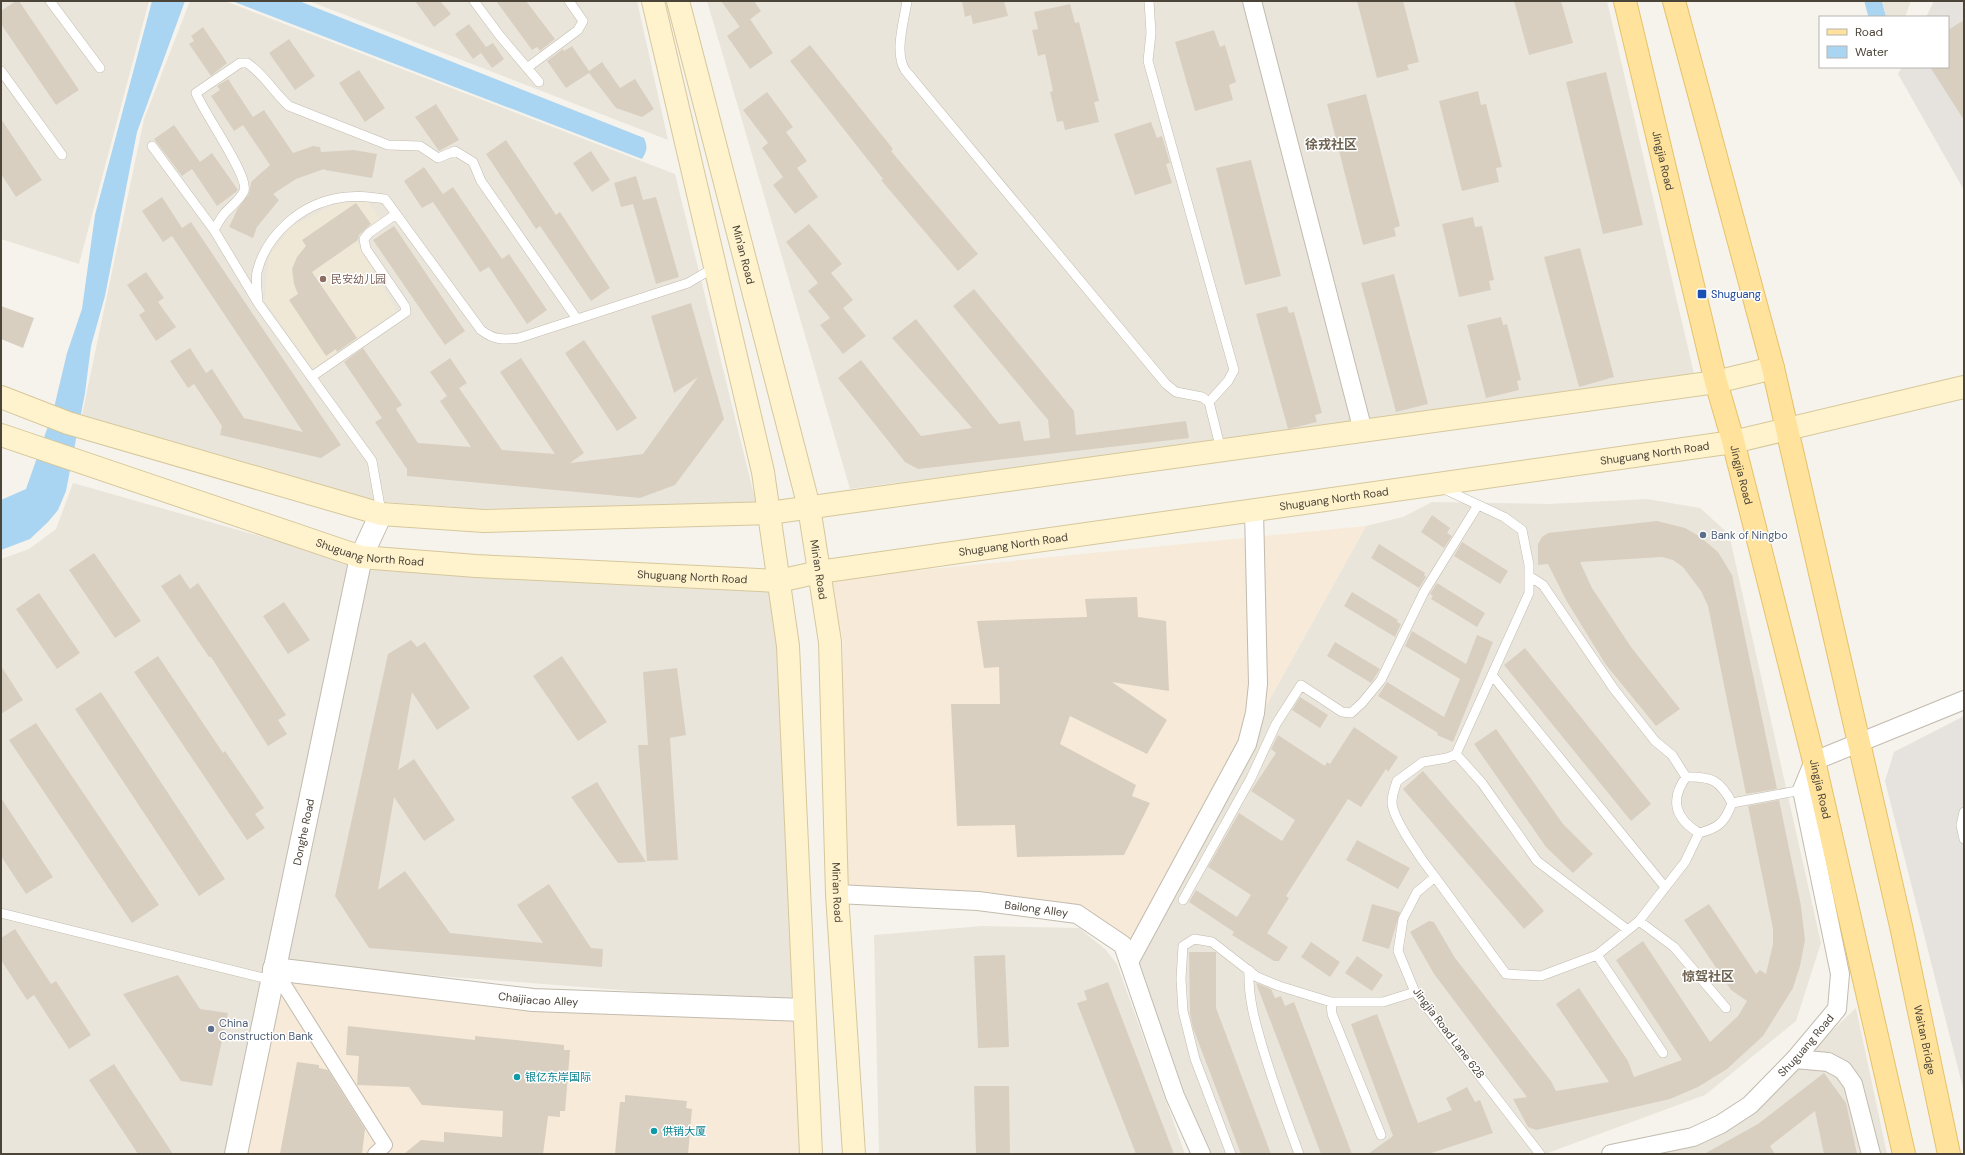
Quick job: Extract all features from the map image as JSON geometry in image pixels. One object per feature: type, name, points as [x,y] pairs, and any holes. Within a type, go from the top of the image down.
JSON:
[{"type":"main road","points":[[653,1],[763,472],[779,580],[788,646],[811,1154]]},
{"type":"main road","name":"Min'an Road","points":[[678,1],[809,507],[820,572],[830,642],[837,894],[854,1154]]},
{"type":"main road","name":"Jingjia Road","points":[[1625,1],[1716,382],[1733,442],[1814,761],[1904,1154]]},
{"type":"main road","points":[[1674,1],[1773,368],[1859,743]]},
{"type":"main road","points":[[1,397],[68,423],[381,514],[484,521],[769,513],[1716,382],[1773,368]]},
{"type":"main road","name":"Shuguang North Road","points":[[1,435],[70,457],[361,557],[476,566],[779,580],[820,572],[1733,442],[1964,387]]},
{"type":"main road","name":"Waitan Bridge","points":[[1859,743],[1901,926],[1949,1154]]},
{"type":"street","points":[[1252,1],[1363,431]]},
{"type":"street","points":[[1129,962],[1247,744],[1255,713],[1258,684],[1254,510]]},
{"type":"street","name":"Donghe Road","points":[[236,1154],[361,557],[381,514]]},
{"type":"street","points":[[1802,790],[1814,761],[1964,700]]},
{"type":"street","name":"Shuguang Road","points":[[1611,1154],[1693,1137],[1721,1124],[1750,1105],[1795,1059],[1837,1009],[1840,974],[1802,790]]},
{"type":"street","name":"Bailong Alley","points":[[837,894],[978,902],[1077,914],[1122,945],[1175,1096],[1201,1154]]},
{"type":"street","points":[[273,974],[385,1145],[375,1154]]},
{"type":"street","name":"Chaijiacao Alley","points":[[273,974],[533,1000],[804,1010]]},
{"type":"street","points":[[1795,1059],[1828,1062],[1843,1070],[1853,1084],[1871,1154]]},
{"type":"lane","points":[[50,1],[100,68]]},
{"type":"lane","points":[[474,1],[500,36],[539,82]]},
{"type":"lane","points":[[528,68],[578,30],[583,21],[569,1]]},
{"type":"lane","points":[[907,1],[900,50],[901,64],[905,70],[1166,384],[1176,392],[1202,397],[1209,402],[1221,450]]},
{"type":"lane","points":[[1149,1],[1151,33],[1148,61],[1234,370],[1228,381],[1209,402]]},
{"type":"lane","points":[[214,230],[223,215],[244,191],[244,181],[237,164],[201,107],[196,94],[203,87],[240,63],[247,62],[257,69],[276,95],[289,106],[388,145],[420,146],[438,158],[455,151],[473,162],[480,181],[578,319]]},
{"type":"lane","points":[[1,71],[62,155]]},
{"type":"lane","points":[[152,146],[214,230],[258,303],[372,461],[381,514]]},
{"type":"lane","points":[[258,303],[257,274],[264,251],[274,236],[288,221],[319,204],[337,198],[355,196],[385,199],[482,330],[491,337],[502,340],[519,338],[688,283],[715,267]]},
{"type":"lane","points":[[311,377],[406,312],[405,306],[366,249],[364,239],[396,214]]},
{"type":"lane","points":[[1435,484],[1504,517],[1522,530],[1529,565],[1529,593],[1456,754],[1447,758],[1423,762],[1397,781],[1392,803],[1402,827],[1418,855],[1506,974],[1541,976],[1597,955],[1639,920],[1685,862],[1699,833]]},
{"type":"lane","points":[[1183,900],[1251,778],[1276,724],[1297,690],[1301,685],[1342,712],[1351,713],[1362,704],[1381,680],[1424,592],[1478,504]]},
{"type":"lane","points":[[1529,576],[1543,585],[1614,689],[1655,741],[1672,755],[1686,777]]},
{"type":"lane","points":[[1492,675],[1665,887]]},
{"type":"lane","points":[[1456,754],[1482,783],[1537,862],[1628,930]]},
{"type":"lane","points":[[1686,777],[1709,778],[1720,785],[1732,803]]},
{"type":"lane","points":[[1686,777],[1677,789],[1678,815],[1687,826],[1699,833],[1713,830],[1723,822],[1732,803]]},
{"type":"lane","points":[[1732,803],[1802,790]]},
{"type":"lane","points":[[1964,812],[1961,825],[1964,839]]},
{"type":"lane","name":"Jingjia Road Lane 628","points":[[1435,877],[1417,892],[1403,919],[1398,951],[1415,992],[1540,1154]]},
{"type":"lane","points":[[1,913],[273,974]]},
{"type":"lane","points":[[1639,920],[1674,947],[1726,1008]]},
{"type":"lane","points":[[1231,1154],[1195,1059],[1183,1011],[1181,979],[1183,946],[1194,939],[1212,942],[1257,977],[1279,986],[1332,1002],[1383,1002],[1415,992]]},
{"type":"lane","points":[[1597,955],[1663,1053]]},
{"type":"lane","points":[[1249,970],[1248,989],[1252,1010],[1276,1093],[1299,1154]]},
{"type":"lane","points":[[1332,1002],[1332,1014],[1381,1135]]},
{"type":"shaded area","points":[[1,1],[149,1],[79,264],[1,239]]},
{"type":"shaded area","points":[[190,1],[225,1],[675,174],[756,503],[481,509],[372,501],[82,415],[144,119]]},
{"type":"shaded area","points":[[309,1],[637,1],[668,140]]},
{"type":"shaded area","points":[[707,1],[1607,1],[1695,378],[850,489]]},
{"type":"shaded area","points":[[1882,1],[1911,1],[1905,16],[1883,16],[1885,11]]},
{"type":"shaded area","points":[[1934,1],[1964,1],[1964,190],[1898,74],[1901,68],[1949,68],[1949,16],[1926,16]]},
{"type":"shaded area","name":"民安幼儿园","points":[[367,201],[381,220],[355,239],[397,311],[313,369],[265,301],[269,256],[291,227],[336,204]]},
{"type":"shaded area","points":[[73,483],[365,566],[775,585],[800,1004],[272,963],[231,1154],[1,1154],[1,559],[29,549],[56,529]]},
{"type":"shaded area","points":[[1647,499],[1700,508],[1729,534],[1821,943],[1796,1021],[1705,1095],[1545,1154],[1210,1154],[1194,1120],[1134,948],[1161,895],[1366,526],[1403,517],[1432,502],[1549,504]]},
{"type":"shaded area","points":[[1366,526],[1161,895],[1134,948],[1080,906],[844,886],[843,643],[830,579]]},
{"type":"shaded area","points":[[1964,716],[1964,1092],[1885,781],[1894,752]]},
{"type":"shaded area","points":[[982,926],[1079,928],[1105,949],[1117,964],[1185,1154],[879,1154],[874,935]]},
{"type":"shaded area","points":[[281,974],[798,1017],[804,1154],[245,1154]]},
{"type":"shaded area","points":[[1856,1008],[1887,1154],[1630,1154],[1755,1103]]},
{"type":"water","points":[[152,1],[185,1],[137,132],[105,296],[91,346],[85,393],[66,491],[58,510],[30,539],[1,550],[1,500],[26,489],[53,412],[67,353],[82,309],[95,215]]},
{"type":"water","points":[[232,1],[299,1],[644,138],[646,151],[642,159]]},
{"type":"building","points":[[16,1],[19,1],[79,90],[56,105],[1,24],[1,11]]},
{"type":"building","points":[[415,1],[440,1],[451,14],[434,27]]},
{"type":"building","points":[[496,1],[526,1],[555,39],[540,51],[537,47],[532,50]]},
{"type":"building","points":[[721,1],[754,1],[761,11],[740,27]]},
{"type":"building","points":[[962,1],[1004,1],[1008,16],[973,24],[971,15],[965,17]]},
{"type":"building","points":[[1357,1],[1403,1],[1419,62],[1407,65],[1409,70],[1377,78]]},
{"type":"building","points":[[1514,1],[1561,1],[1573,43],[1529,55]]},
{"type":"building","points":[[1070,4],[1075,23],[1079,22],[1099,101],[1094,102],[1099,122],[1065,130],[1063,121],[1057,122],[1050,92],[1053,91],[1045,54],[1038,56],[1032,30],[1038,29],[1034,12]]},
{"type":"building","points":[[750,19],[773,53],[750,69],[727,36]]},
{"type":"building","points":[[1964,20],[1964,120],[1931,68],[1949,68],[1949,29]]},
{"type":"building","points":[[469,24],[486,47],[493,43],[504,59],[492,68],[481,53],[473,59],[455,34]]},
{"type":"building","points":[[203,27],[227,63],[211,76],[189,44],[194,41],[191,36]]},
{"type":"building","points":[[1214,30],[1220,47],[1225,45],[1236,82],[1229,85],[1233,100],[1195,111],[1175,42]]},
{"type":"building","points":[[289,39],[315,76],[295,90],[269,53]]},
{"type":"building","points":[[810,45],[893,149],[891,151],[978,254],[958,271],[881,180],[883,179],[790,61]]},
{"type":"building","points":[[572,46],[589,71],[602,62],[620,88],[635,79],[654,109],[642,117],[616,108],[589,73],[566,88],[547,61],[563,49],[564,51]]},
{"type":"building","points":[[359,70],[385,108],[365,122],[339,83]]},
{"type":"building","points":[[1606,72],[1643,225],[1603,234],[1566,82]]},
{"type":"building","points":[[228,79],[253,117],[264,110],[293,153],[313,146],[320,147],[321,152],[354,150],[377,154],[372,178],[324,169],[296,179],[273,194],[279,200],[257,227],[253,238],[229,227],[238,208],[249,194],[251,182],[270,165],[243,125],[234,131],[211,96],[220,90],[217,86]]},
{"type":"building","points":[[1478,91],[1481,105],[1486,104],[1502,167],[1496,168],[1499,182],[1462,191],[1439,101]]},
{"type":"building","points":[[767,92],[793,127],[786,132],[807,161],[797,168],[818,197],[795,214],[773,185],[783,177],[762,148],[768,143],[743,110]]},
{"type":"building","points":[[1366,94],[1400,226],[1394,228],[1396,236],[1363,245],[1327,104]]},
{"type":"building","points":[[436,104],[459,140],[439,151],[415,117]]},
{"type":"building","points":[[1,119],[42,180],[16,197],[1,174]]},
{"type":"building","points":[[1151,122],[1157,138],[1162,136],[1170,163],[1166,164],[1172,183],[1135,195],[1114,134]]},
{"type":"building","points":[[174,125],[200,162],[212,153],[238,190],[217,206],[192,169],[182,176],[154,139]]},
{"type":"building","points":[[506,140],[556,215],[560,212],[610,288],[591,301],[540,226],[536,229],[486,154]]},
{"type":"building","points":[[591,151],[610,180],[592,192],[573,163]]},
{"type":"building","points":[[1251,160],[1281,276],[1245,285],[1216,168]]},
{"type":"building","points":[[424,167],[443,194],[453,187],[502,259],[509,254],[547,310],[527,324],[489,267],[480,272],[433,202],[422,208],[404,181]]},
{"type":"building","points":[[636,176],[643,200],[656,197],[679,277],[656,284],[633,204],[621,207],[614,183]]},
{"type":"building","points":[[162,197],[182,228],[191,222],[341,445],[321,458],[220,435],[222,426],[194,384],[188,388],[170,361],[190,348],[206,373],[212,369],[244,418],[303,432],[172,236],[163,242],[142,211]]},
{"type":"building","points":[[356,203],[371,224],[359,235],[358,240],[312,272],[357,338],[337,352],[336,349],[326,356],[289,300],[298,294],[294,284],[292,269],[297,257],[306,246],[302,240]]},
{"type":"building","points":[[1473,217],[1475,227],[1482,226],[1494,280],[1489,281],[1491,290],[1459,297],[1442,224]]},
{"type":"building","points":[[809,224],[842,264],[831,273],[853,300],[843,308],[866,336],[843,354],[820,325],[830,318],[808,291],[818,283],[786,242]]},
{"type":"building","points":[[394,226],[465,331],[445,345],[373,240]]},
{"type":"building","points":[[1580,248],[1614,377],[1579,387],[1544,257]]},
{"type":"building","points":[[146,272],[164,298],[158,302],[176,327],[156,341],[139,315],[145,311],[127,285]]},
{"type":"building","points":[[1394,274],[1428,404],[1396,412],[1361,283]]},
{"type":"building","points":[[974,289],[1074,411],[1076,435],[1186,421],[1189,438],[918,469],[905,462],[838,378],[861,360],[921,436],[972,428],[892,338],[916,319],[999,424],[1020,421],[1024,441],[1050,438],[1048,420],[953,306]]},
{"type":"building","points":[[691,303],[724,419],[675,485],[640,498],[407,476],[407,469],[375,422],[382,418],[344,362],[363,348],[402,405],[396,409],[418,443],[471,447],[440,401],[447,396],[430,372],[450,358],[467,383],[459,388],[502,450],[555,454],[500,372],[521,358],[584,453],[570,463],[643,454],[698,377],[674,393],[651,316]]},
{"type":"building","points":[[1,306],[34,318],[23,348],[1,339]]},
{"type":"building","points":[[1287,306],[1289,313],[1294,312],[1322,413],[1315,415],[1317,422],[1288,429],[1256,314]]},
{"type":"building","points":[[1501,317],[1503,325],[1507,324],[1521,380],[1517,381],[1519,390],[1486,398],[1467,325]]},
{"type":"building","points":[[584,340],[637,418],[617,431],[565,353]]},
{"type":"building","points":[[1432,515],[1450,528],[1447,533],[1452,536],[1444,548],[1421,532]]},
{"type":"building","points":[[1657,521],[1685,528],[1699,536],[1718,552],[1732,575],[1777,789],[1746,794],[1708,606],[1701,591],[1683,567],[1673,560],[1662,557],[1580,562],[1592,588],[1631,647],[1680,709],[1656,726],[1606,665],[1566,600],[1548,564],[1538,565],[1538,544],[1542,537],[1548,533]]},
{"type":"building","points":[[1462,542],[1508,571],[1500,584],[1454,556]]},
{"type":"building","points":[[1379,544],[1425,573],[1424,575],[1426,577],[1419,588],[1371,558]]},
{"type":"building","points":[[94,553],[141,621],[115,638],[69,570]]},
{"type":"building","points":[[180,574],[190,589],[198,583],[286,715],[278,720],[287,734],[268,746],[211,657],[209,657],[161,586]]},
{"type":"building","points":[[1437,583],[1485,613],[1477,627],[1431,599],[1433,596],[1430,594]]},
{"type":"building","points":[[1352,592],[1398,620],[1397,622],[1401,624],[1395,637],[1344,606]]},
{"type":"building","points":[[39,593],[80,653],[57,669],[16,609]]},
{"type":"building","points":[[1137,597],[1138,617],[1166,621],[1169,691],[1112,682],[1167,720],[1147,754],[1070,716],[1060,744],[1136,785],[1132,796],[1150,803],[1124,855],[1017,857],[1015,825],[957,826],[951,704],[1000,704],[999,667],[984,668],[977,621],[1087,617],[1085,599]]},
{"type":"building","points":[[284,602],[310,640],[288,654],[263,616]]},
{"type":"building","points":[[1412,631],[1466,664],[1477,635],[1493,642],[1453,742],[1437,735],[1438,733],[1378,696],[1387,682],[1444,717],[1460,679],[1405,646]]},
{"type":"building","points":[[411,640],[417,647],[425,642],[470,708],[437,730],[412,692],[398,770],[414,759],[455,820],[424,841],[394,797],[378,890],[405,871],[450,933],[543,943],[517,905],[549,884],[591,948],[603,949],[602,967],[369,948],[335,896],[388,654]]},
{"type":"building","points":[[1335,642],[1380,669],[1371,683],[1327,656]]},
{"type":"building","points":[[1525,648],[1651,804],[1631,821],[1504,665]]},
{"type":"building","points":[[158,656],[223,753],[225,751],[264,808],[255,814],[265,828],[247,840],[134,672]]},
{"type":"building","points":[[562,656],[607,722],[578,741],[533,676]]},
{"type":"building","points":[[1,666],[23,700],[1,714]]},
{"type":"building","points":[[677,668],[686,735],[670,738],[678,860],[647,861],[638,745],[648,745],[643,672]]},
{"type":"building","points":[[101,692],[225,879],[199,896],[75,709]]},
{"type":"building","points":[[1300,697],[1328,715],[1320,728],[1292,710]]},
{"type":"building","points":[[36,723],[159,905],[132,923],[9,740]]},
{"type":"building","points":[[1354,727],[1398,757],[1388,772],[1386,769],[1361,807],[1348,799],[1286,896],[1289,898],[1267,933],[1288,947],[1279,961],[1274,961],[1232,935],[1234,932],[1189,902],[1196,890],[1237,917],[1251,895],[1208,867],[1239,813],[1282,841],[1295,820],[1251,791],[1276,753],[1271,749],[1278,735],[1325,766],[1327,762],[1330,764]]},
{"type":"building","points":[[1496,729],[1563,824],[1593,854],[1573,873],[1546,847],[1474,744]]},
{"type":"building","points":[[1423,771],[1544,911],[1524,929],[1403,789]]},
{"type":"building","points":[[597,782],[646,862],[618,863],[571,797]]},
{"type":"building","points":[[1,798],[53,877],[26,894],[1,856]]},
{"type":"building","points":[[1779,800],[1801,906],[1805,940],[1800,966],[1793,988],[1763,1036],[1727,1069],[1698,1087],[1670,1099],[1536,1130],[1528,1127],[1513,1099],[1527,1097],[1434,974],[1410,932],[1429,921],[1434,922],[1455,958],[1551,1081],[1556,1091],[1609,1082],[1556,1004],[1579,988],[1628,1061],[1634,1077],[1682,1060],[1616,960],[1643,941],[1710,1042],[1738,1016],[1747,1001],[1731,990],[1684,920],[1709,904],[1756,974],[1760,970],[1766,974],[1773,944],[1773,929],[1748,806]]},
{"type":"building","points":[[1357,840],[1410,868],[1398,889],[1346,860]]},
{"type":"building","points":[[1372,904],[1400,912],[1389,949],[1362,941]]},
{"type":"building","points":[[15,929],[51,984],[56,981],[91,1035],[69,1049],[34,995],[27,1000],[1,960],[1,938]]},
{"type":"building","points":[[1311,942],[1340,962],[1330,977],[1301,957]]},
{"type":"building","points":[[1189,952],[1216,952],[1216,1008],[1271,1154],[1241,1154],[1193,1028],[1190,1014]]},
{"type":"building","points":[[1005,955],[1009,1047],[978,1048],[974,956]]},
{"type":"building","points":[[1357,956],[1383,975],[1372,991],[1345,973]]},
{"type":"building","points":[[178,975],[200,1009],[228,1013],[212,1086],[181,1081],[123,994]]},
{"type":"building","points":[[1108,982],[1174,1154],[1136,1154],[1077,1003],[1087,1000],[1084,991]]},
{"type":"building","points":[[1256,983],[1271,989],[1275,998],[1281,996],[1285,1006],[1294,1002],[1352,1154],[1321,1154]]},
{"type":"building","points":[[1377,1014],[1418,1123],[1452,1110],[1446,1098],[1467,1087],[1475,1102],[1480,1100],[1493,1133],[1428,1154],[1368,1154],[1393,1136],[1351,1024]]},
{"type":"building","points":[[348,1026],[475,1040],[475,1036],[564,1045],[564,1050],[570,1050],[565,1111],[560,1111],[560,1117],[548,1116],[543,1154],[404,1154],[421,1140],[444,1142],[444,1132],[502,1137],[503,1111],[422,1105],[409,1087],[357,1085],[359,1056],[346,1055]]},
{"type":"building","points":[[297,1062],[319,1065],[319,1068],[328,1070],[365,1129],[362,1154],[280,1154]]},
{"type":"building","points":[[114,1064],[173,1154],[138,1154],[89,1080]]},
{"type":"building","points":[[1824,1073],[1846,1103],[1857,1154],[1824,1154],[1815,1111],[1770,1146],[1775,1154],[1704,1154],[1758,1124]]},
{"type":"building","points":[[974,1086],[1009,1086],[1010,1154],[976,1154]]},
{"type":"building","name":"供销大厦","points":[[625,1095],[687,1101],[686,1108],[692,1109],[688,1154],[615,1154],[620,1102],[625,1102]]},
{"type":"waterway","points":[[1873,1],[1877,16]]},
{"type":"place","name":"民安幼儿园","points":[[323,279]]},
{"type":"place","name":"Shuguang","points":[[1702,294]]},
{"type":"place","name":"Bank of Ningbo","points":[[1703,535]]},
{"type":"place","name":"China Construction Bank","points":[[211,1029]]},
{"type":"place","name":"银亿东岸国际","points":[[517,1077]]},
{"type":"place","name":"供销大厦","points":[[654,1131]]},
{"type":"district","name":"徐戎社区","points":[[1331,144]]},
{"type":"district","name":"惊驾社区","points":[[1708,976]]}]
